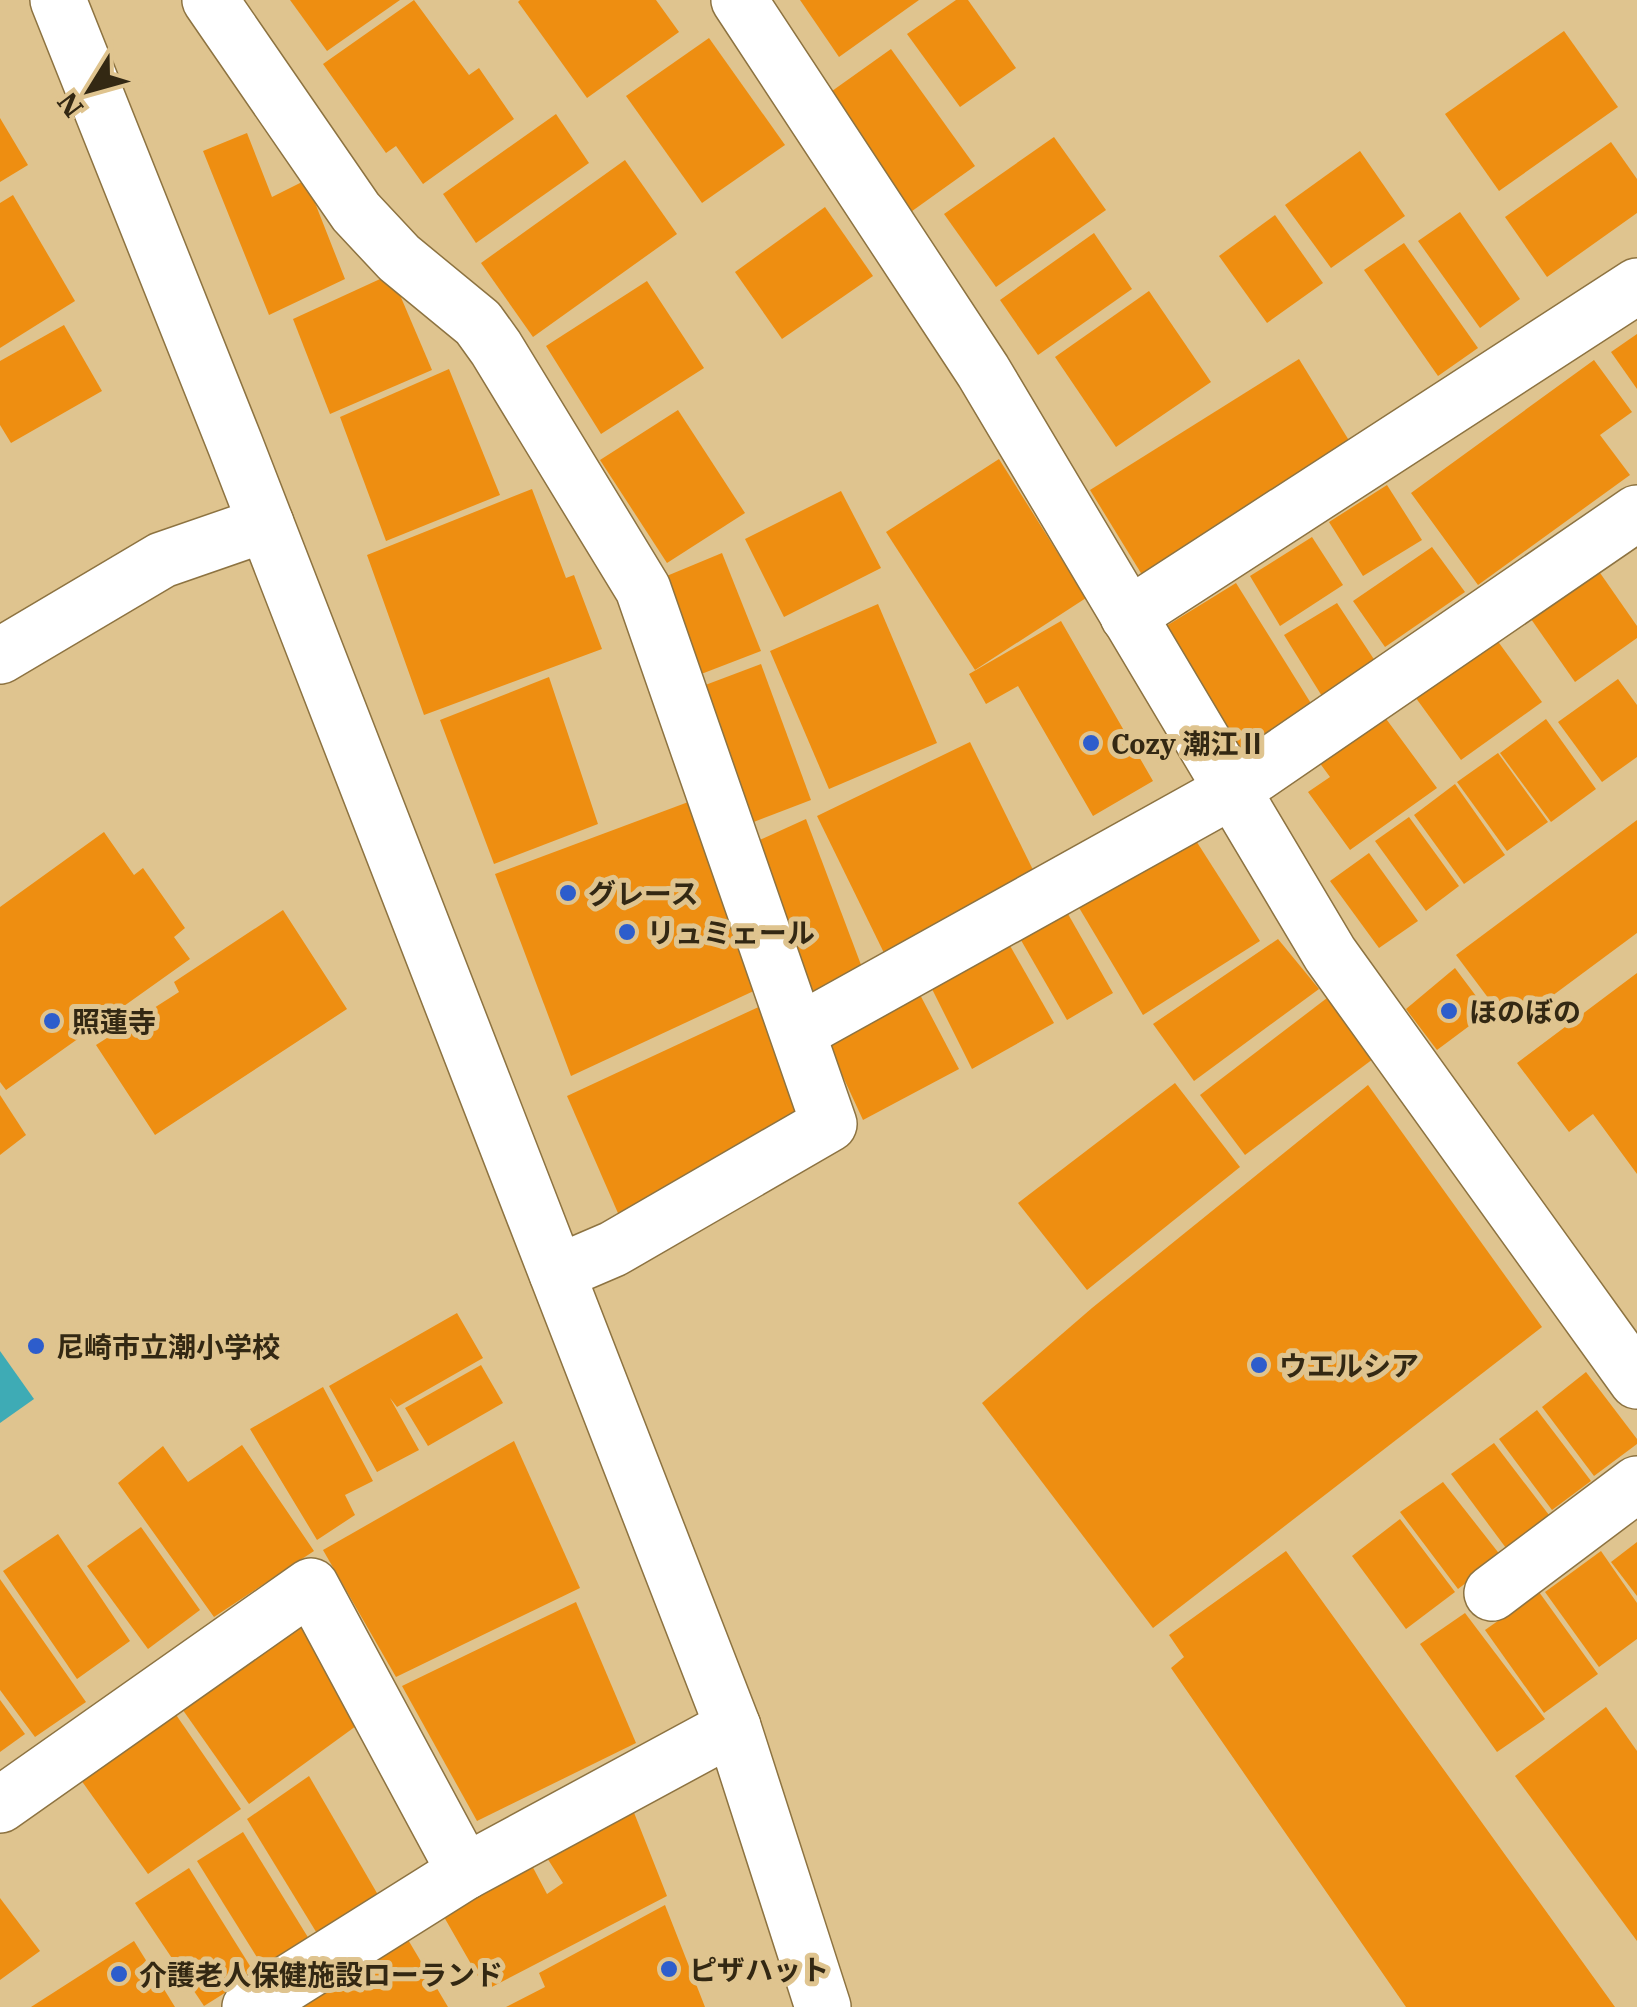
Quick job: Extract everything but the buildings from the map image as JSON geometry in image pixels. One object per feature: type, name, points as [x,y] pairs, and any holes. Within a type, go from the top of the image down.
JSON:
[{"type":"street","points":[[58,0],[733,1727],[823,2007]]},
{"type":"street","points":[[210,0],[356,212],[400,258],[478,323],[643,588],[829,1124],[613,1248],[557,1273]]},
{"type":"street","points":[[739,0],[983,371],[1330,954],[1637,1381]]},
{"type":"street","points":[[1128,616],[1637,286]]},
{"type":"street","points":[[798,1032],[1233,790],[1637,513]]},
{"type":"street","points":[[0,656],[162,560],[266,524]]},
{"type":"street","points":[[1492,1593],[1637,1484]]},
{"type":"street","points":[[0,1805],[312,1586],[465,1872]]},
{"type":"street","points":[[250,2007],[465,1872],[733,1727]]},
{"type":"water","points":[[0,1351],[34,1399],[0,1423]]},
{"type":"place","name":"Cozy 潮江Ⅱ","points":[[1091,743]]},
{"type":"place","name":"グレース","points":[[568,893]]},
{"type":"place","name":"リュミェール","points":[[627,932]]},
{"type":"place","name":"ほのぼの","points":[[1449,1011]]},
{"type":"place","name":"照蓮寺","points":[[52,1021]]},
{"type":"place","name":"尼崎市立潮小学校","points":[[36,1346]]},
{"type":"place","name":"ウエルシア","points":[[1259,1365]]},
{"type":"place","name":"ピザハット","points":[[669,1969]]},
{"type":"place","name":"介護老人保健施設ローランド","points":[[119,1974]]}]
